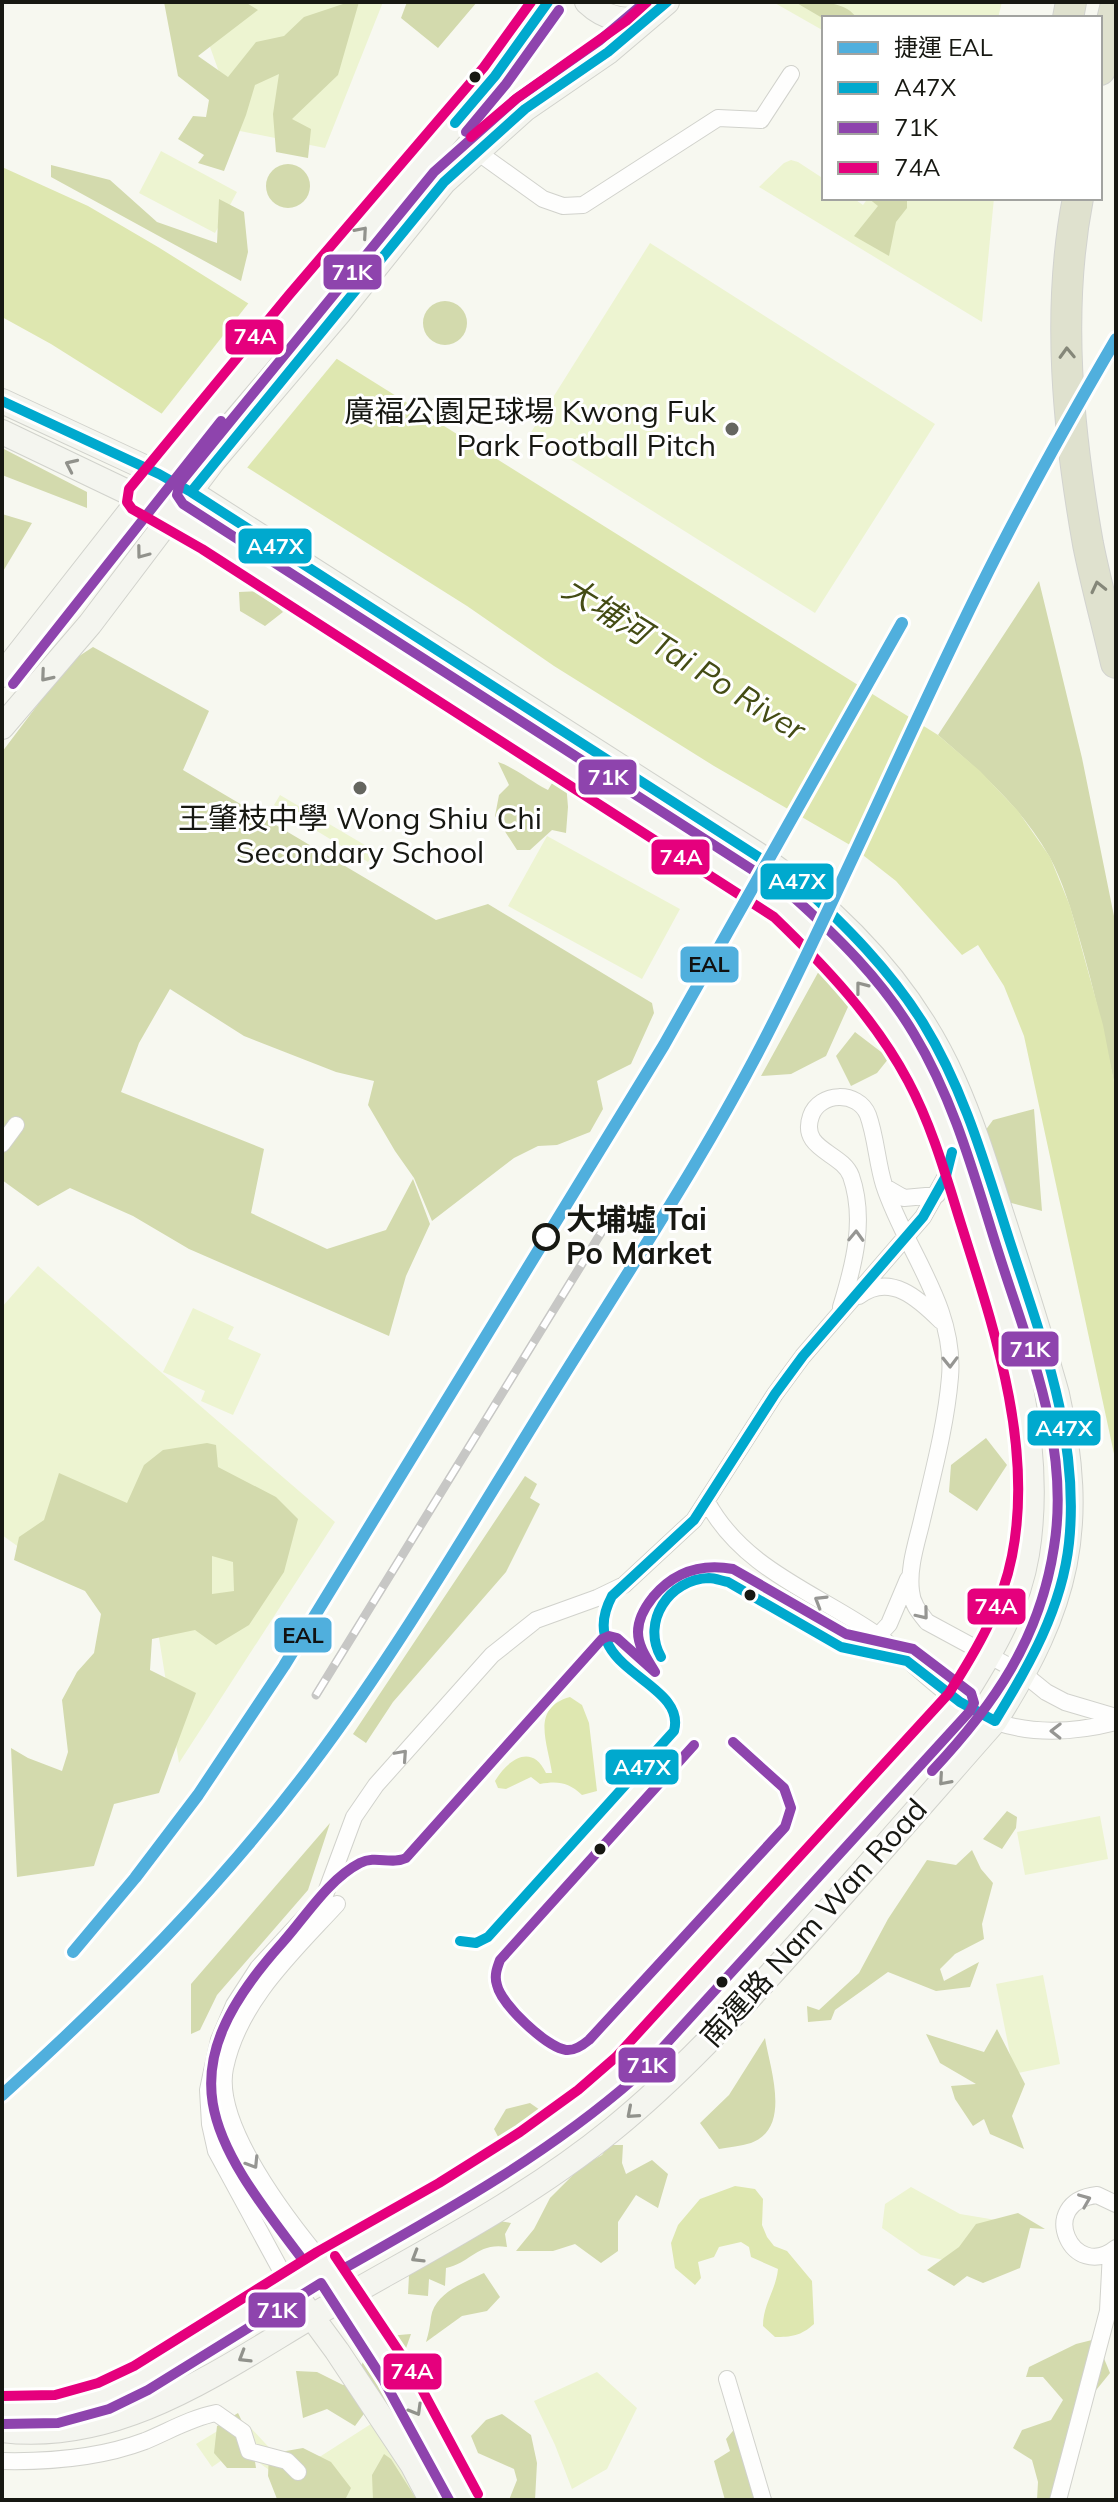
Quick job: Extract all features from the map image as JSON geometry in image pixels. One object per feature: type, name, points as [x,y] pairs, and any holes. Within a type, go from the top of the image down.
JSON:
[{"type":"highway","points":[[1102,62],[1116,4]]},
{"type":"highway","points":[[1062,200],[1069,241],[1066,351],[1076,459],[1089,546],[1116,663]]},
{"type":"highway","points":[[1069,241],[1078,200]]},
{"type":"main road","points":[[2,675],[190,435],[495,76],[548,2]]},
{"type":"main road","points":[[587,2],[599,13],[613,19],[642,18],[662,6]]},
{"type":"main road","points":[[2,727],[90,624],[171,515],[444,182],[525,109],[608,52],[662,6]]},
{"type":"main road","name":"南運路 Nam Wan Road","points":[[2,401],[191,492],[799,883],[864,945],[906,997],[941,1053],[972,1125],[1047,1358],[1065,1430],[1072,1488],[1069,1546],[1053,1608],[1025,1675],[995,1721],[744,2003],[656,2092],[574,2160],[534,2187],[160,2404],[113,2421],[65,2429],[2,2430]]},
{"type":"main road","name":"南運路 Nam Wan Road","points":[[2,432],[171,515],[783,906],[826,946],[862,987],[913,1060],[940,1117],[1016,1357],[1030,1438],[1032,1494],[1027,1555],[1009,1618],[960,1702],[626,2067],[587,2101],[528,2144],[324,2264],[141,2378],[103,2396],[57,2409],[2,2410]]},
{"type":"main road","points":[[324,2264],[418,2412],[465,2500]]},
{"type":"main road","points":[[290,2287],[412,2464],[431,2500]]},
{"type":"street","points":[[476,151],[543,199],[563,206],[583,205],[718,118],[761,120],[791,74]]},
{"type":"street","points":[[839,1312],[857,1244],[857,1206],[851,1175],[843,1163],[820,1150],[810,1133],[810,1118],[821,1103],[846,1097],[862,1106],[867,1113],[885,1187],[932,1287],[949,1342],[950,1376],[939,1446],[910,1569],[898,1606],[889,1624],[878,1636]]},
{"type":"street","points":[[2,1144],[16,1125]]},
{"type":"street","points":[[290,2287],[216,2151],[210,2124],[208,2090],[219,2040],[234,2005],[258,1968],[325,1895],[354,1817],[376,1785],[504,1644],[536,1620],[624,1585],[694,1520],[775,1394],[839,1312],[907,1237],[937,1195],[952,1152]]},
{"type":"street","points":[[885,1187],[904,1198],[937,1195]]},
{"type":"street","points":[[839,1312],[869,1289],[891,1286],[912,1294],[945,1325]]},
{"type":"street","points":[[707,1502],[729,1536],[753,1558],[878,1636],[960,1702],[995,1721],[1048,1731],[1084,1730],[1116,1719]]},
{"type":"street","points":[[910,1569],[911,1592],[916,1610],[922,1616],[953,1638],[1025,1675],[1046,1692],[1065,1702],[1116,1719]]},
{"type":"street","points":[[324,2264],[301,2237],[235,2131],[224,2094],[224,2071],[232,2044],[249,2008],[271,1976],[337,1904]]},
{"type":"street","points":[[1114,2250],[1101,2256],[1079,2253],[1071,2246],[1064,2227],[1070,2208],[1078,2200],[1097,2195],[1116,2204]]},
{"type":"street","points":[[1058,2500],[1108,2311],[1114,2250]]},
{"type":"street","points":[[727,2379],[763,2500]]},
{"type":"street","points":[[2,2461],[41,2462],[105,2452],[143,2442],[200,2416],[216,2413],[243,2432],[249,2451],[287,2461],[298,2472]]},
{"type":"shaded area","points":[[164,2],[245,2],[258,10],[198,56],[228,77],[256,42],[284,36],[304,17],[349,2],[359,2],[338,75],[292,119],[311,129],[308,158],[276,152],[273,114],[279,74],[255,85],[224,171],[198,163],[204,155],[178,139],[193,116],[206,117],[209,100],[178,76]]},
{"type":"shaded area","points":[[194,2],[383,2],[325,148],[240,131]]},
{"type":"shaded area","points":[[407,2],[477,2],[438,48],[401,18]]},
{"type":"shaded area","points":[[773,2],[1002,2],[998,16],[822,16],[822,30]]},
{"type":"shaded area","points":[[795,2],[838,5],[855,16],[822,16]]},
{"type":"shaded area","points":[[161,151],[237,192],[215,233],[139,193]]},
{"type":"shaded area","points":[[791,160],[798,162],[822,178],[822,200],[856,200],[863,205],[867,200],[994,200],[982,322],[759,187]]},
{"type":"shaded area","points":[[288,164],[304,170],[310,186],[304,202],[288,208],[272,202],[266,186],[272,170]]},
{"type":"shaded area","points":[[51,165],[110,180],[157,222],[217,243],[219,199],[244,212],[248,252],[241,281],[51,177]]},
{"type":"shaded area","points":[[870,200],[907,200],[907,208],[896,222],[889,256],[854,236],[878,206]]},
{"type":"shaded area","name":"廣福公園足球場 Kwong Fuk Park Football Pitch","points":[[650,243],[935,424],[815,613],[530,434]]},
{"type":"shaded area","points":[[445,301],[461,307],[467,323],[461,339],[445,345],[429,339],[423,323],[429,307]]},
{"type":"shaded area","points":[[2,448],[87,492],[87,508],[2,475]]},
{"type":"shaded area","points":[[2,514],[32,523],[2,573]]},
{"type":"shaded area","points":[[1039,581],[1082,758],[1116,926],[1116,1092],[1084,956],[1054,866],[1038,838],[1013,806],[938,735]]},
{"type":"shaded area","points":[[262,591],[283,612],[265,626],[240,611],[239,592]]},
{"type":"shaded area","points":[[93,647],[209,711],[183,770],[436,920],[488,904],[652,1003],[654,1013],[631,1064],[597,1081],[603,1109],[590,1132],[557,1145],[538,1146],[514,1158],[432,1221],[414,1178],[368,1105],[374,1081],[336,1072],[244,1036],[170,989],[139,1043],[121,1092],[264,1149],[251,1213],[327,1249],[386,1230],[413,1179],[430,1224],[406,1276],[389,1336],[189,1249],[133,1216],[70,1188],[38,1206],[2,1180],[2,752],[70,662]]},
{"type":"shaded area","points":[[498,762],[548,790],[555,778],[566,783],[566,833],[552,830],[530,850],[517,850],[495,816],[499,795],[509,785]]},
{"type":"shaded area","points":[[280,795],[375,851],[368,862],[274,805]]},
{"type":"shaded area","points":[[547,836],[680,909],[642,979],[508,906]]},
{"type":"shaded area","points":[[820,969],[852,998],[826,1056],[791,1074],[761,1076]]},
{"type":"shaded area","points":[[855,1032],[889,1058],[877,1073],[851,1086],[836,1056]]},
{"type":"shaded area","points":[[1034,1109],[1042,1211],[989,1197],[982,1135],[993,1120]]},
{"type":"shaded area","points":[[38,1266],[335,1522],[179,1763],[155,1613],[20,1548],[2,1535],[2,1307]]},
{"type":"shaded area","points":[[193,1308],[234,1327],[228,1339],[261,1354],[233,1415],[201,1401],[205,1391],[163,1372]]},
{"type":"shaded area","points":[[986,1438],[1007,1465],[977,1511],[949,1492],[951,1465]]},
{"type":"shaded area","points":[[207,1443],[216,1445],[218,1467],[276,1497],[298,1519],[284,1572],[249,1625],[216,1645],[195,1630],[152,1639],[150,1670],[196,1693],[159,1793],[114,1804],[94,1866],[17,1877],[11,1748],[62,1771],[68,1752],[62,1700],[77,1672],[94,1653],[101,1614],[85,1591],[14,1560],[19,1537],[44,1520],[59,1473],[127,1503],[144,1465],[163,1450]],"holes":[[[212,1556],[233,1562],[234,1591],[212,1594]]]},
{"type":"shaded area","points":[[525,1476],[537,1484],[530,1498],[540,1504],[506,1572],[393,1702],[366,1743],[353,1734]]},
{"type":"shaded area","points":[[1007,1811],[1017,1817],[1016,1828],[1002,1849],[983,1839]]},
{"type":"shaded area","points":[[1100,1816],[1108,1859],[1025,1875],[1017,1832]]},
{"type":"shaded area","points":[[330,1823],[308,1890],[217,1995],[200,2030],[191,2034],[191,1984]]},
{"type":"shaded area","points":[[972,1850],[981,1869],[993,1883],[982,1924],[984,1939],[955,1954],[940,1969],[944,1981],[979,1962],[970,1987],[936,1991],[888,1972],[835,2010],[831,2020],[808,2022],[807,2006],[819,2010],[859,1973],[888,1919],[927,1860],[956,1865]]},
{"type":"shaded area","points":[[1043,1975],[1060,2064],[1014,2074],[996,1984]]},
{"type":"shaded area","points":[[997,2029],[1025,2084],[1012,2116],[1024,2149],[990,2134],[984,2119],[973,2126],[955,2099],[951,2086],[976,2084],[940,2063],[926,2034],[984,2052]]},
{"type":"shaded area","points":[[765,2038],[774,2081],[775,2111],[771,2125],[764,2135],[751,2143],[719,2149],[700,2123],[729,2095]]},
{"type":"shaded area","points":[[530,2103],[550,2117],[506,2152],[494,2129],[506,2109]]},
{"type":"shaded area","points":[[609,2145],[623,2145],[622,2163],[626,2174],[652,2160],[668,2174],[658,2208],[636,2195],[618,2222],[618,2251],[601,2263],[575,2244],[553,2251],[516,2251],[534,2229],[550,2198],[581,2167],[602,2155]]},
{"type":"shaded area","points":[[911,2187],[960,2214],[996,2220],[966,2265],[921,2255],[882,2228],[885,2204]]},
{"type":"shaded area","points":[[1018,2213],[1045,2229],[1030,2228],[1020,2268],[983,2283],[967,2276],[954,2286],[927,2270],[959,2247],[976,2224]]},
{"type":"shaded area","points":[[493,2220],[511,2223],[505,2234],[507,2247],[488,2247],[446,2268],[445,2286],[429,2279],[428,2296],[408,2294],[409,2275]]},
{"type":"shaded area","points":[[484,2273],[500,2297],[487,2311],[462,2316],[426,2342],[438,2301],[452,2289]]},
{"type":"shaded area","points":[[411,2334],[405,2351],[392,2353],[420,2393],[415,2431],[397,2436],[361,2366],[379,2339]]},
{"type":"shaded area","points":[[1096,2339],[1110,2373],[1084,2405],[1060,2500],[1037,2500],[1038,2482],[1032,2460],[1013,2448],[1022,2430],[1051,2420],[1063,2400],[1043,2377],[1026,2377],[1029,2367],[1076,2344]]},
{"type":"shaded area","points":[[296,2371],[317,2372],[343,2385],[363,2379],[366,2411],[355,2426],[327,2409],[303,2418]]},
{"type":"shaded area","points":[[597,2372],[637,2408],[607,2469],[572,2489],[534,2401]]},
{"type":"shaded area","points":[[238,2413],[252,2442],[256,2468],[227,2468],[214,2453],[217,2426]]},
{"type":"shaded area","points":[[502,2414],[531,2435],[537,2463],[535,2500],[509,2500],[517,2480],[514,2469],[478,2453],[471,2436],[486,2420]]},
{"type":"shaded area","points":[[234,2421],[249,2426],[276,2455],[321,2456],[374,2422],[418,2500],[343,2498],[322,2494],[282,2478],[241,2447],[212,2467],[196,2444]]},
{"type":"shaded area","points":[[738,2425],[743,2442],[763,2470],[755,2500],[725,2500],[714,2461],[730,2451],[726,2439]]},
{"type":"shaded area","points":[[303,2448],[331,2462],[351,2488],[345,2500],[277,2499],[268,2476],[269,2454]]},
{"type":"shaded area","points":[[384,2454],[391,2459],[417,2500],[373,2500],[372,2475]]},
{"type":"water","name":"大埔河 Tai Po River","points":[[2,167],[88,206],[158,247],[938,735],[980,771],[1018,811],[1050,857],[1070,906],[1103,1025],[1116,1092],[1116,1463],[1024,1036],[1004,986],[978,945],[962,955],[896,881],[850,845],[714,766],[554,666],[467,606],[51,344],[2,317]]},
{"type":"water","points":[[570,1697],[582,1705],[589,1723],[597,1791],[582,1795],[567,1785],[540,1784],[531,1777],[506,1789],[498,1788],[495,1781],[500,1773],[520,1758],[534,1758],[546,1773],[552,1773],[545,1739],[546,1718],[558,1702]]},
{"type":"water","points":[[735,2186],[755,2189],[763,2199],[762,2225],[767,2237],[774,2246],[787,2251],[812,2281],[814,2324],[800,2333],[775,2337],[763,2326],[778,2269],[751,2257],[749,2247],[741,2242],[719,2247],[714,2257],[698,2262],[701,2278],[695,2285],[675,2268],[671,2243],[678,2225],[700,2199]]},
{"type":"pier","points":[[251,300],[339,356],[246,469],[159,417]]},
{"type":"railway","points":[[316,1695],[609,1220]]},
{"type":"metro line","name":"EAL","points":[[2,2095],[125,1978],[240,1854],[311,1766],[377,1674],[438,1579],[669,1208],[748,1072],[996,556],[1116,339]]},
{"type":"metro line","name":"EAL","points":[[73,1952],[135,1878],[198,1795],[284,1666],[664,1045],[902,623]]},
{"type":"transit line","name":"74A","points":[[2,2396],[55,2395],[98,2383],[134,2366],[317,2252],[439,2183],[520,2132],[578,2090],[616,2057],[949,1693],[978,1645],[1008,1575],[1017,1514],[1018,1472],[1007,1388],[986,1305],[938,1151],[917,1098],[895,1058],[848,994],[774,917],[202,549],[132,509],[127,502],[129,489],[289,295],[484,67],[531,2]]},
{"type":"transit line","name":"A47X","points":[[455,123],[495,76],[548,2]]},
{"type":"transit line","name":"71K","points":[[645,2],[599,41],[516,99],[434,172],[180,483],[177,495],[183,504],[790,894],[858,960],[888,995],[914,1034],[941,1085],[962,1138],[1033,1358],[1051,1432],[1058,1509],[1047,1580],[1026,1641],[994,1695],[932,1771]]},
{"type":"transit line","name":"74A","points":[[471,137],[517,98],[626,21],[647,2]]},
{"type":"transit line","name":"A47X","points":[[191,492],[444,182],[525,109],[608,52],[667,2]]},
{"type":"transit line","name":"71K","points":[[466,132],[506,84],[559,10]]},
{"type":"transit line","name":"A47X","points":[[2,401],[191,492],[799,883],[850,932],[910,1003],[938,1049],[973,1130],[1046,1353],[1064,1428],[1069,1466],[1069,1543],[1059,1590],[1032,1658],[995,1721]]},
{"type":"transit line","name":"71K","points":[[13,684],[221,421]]},
{"type":"transit line","name":"A47X","points":[[460,1941],[476,1943],[488,1937],[674,1731],[674,1713],[665,1699],[618,1658],[607,1641],[604,1621],[612,1596],[694,1520],[803,1356],[923,1217],[946,1176],[952,1152]]},
{"type":"transit line","name":"71K","points":[[303,2260],[243,2176],[223,2139],[213,2103],[212,2067],[223,2029],[246,1988],[328,1888],[360,1863],[406,1858],[602,1639],[609,1636],[617,1638],[655,1672],[638,1638],[638,1627],[645,1609],[661,1588],[688,1571],[710,1567],[733,1569],[846,1634],[913,1649],[971,1693],[974,1703],[970,1711],[635,2078],[531,2157],[345,2268]]},
{"type":"transit line","name":"A47X","points":[[661,1657],[654,1630],[662,1605],[682,1586],[695,1580],[714,1578],[728,1582],[841,1647],[907,1661],[960,1702],[995,1721]]},
{"type":"transit line","name":"71K","points":[[694,1745],[500,1960],[496,1978],[500,1993],[526,2024],[557,2047],[572,2050],[589,2040],[785,1827],[791,1808],[784,1788],[733,1742]]},
{"type":"transit line","name":"74A","points":[[335,2256],[412,2371],[478,2494]]},
{"type":"transit line","name":"71K","points":[[2,2424],[58,2423],[109,2409],[148,2390],[321,2283],[384,2381],[449,2500]]},
{"type":"place","name":"廣福公園足球場 Kwong Fuk Park Football Pitch","points":[[732,429]]},
{"type":"place","name":"王肇枝中學 Wong Shiu Chi Secondary School","points":[[360,788]]},
{"type":"place","name":"大埔墟 Tai Po Market","points":[[546,1237]]}]
